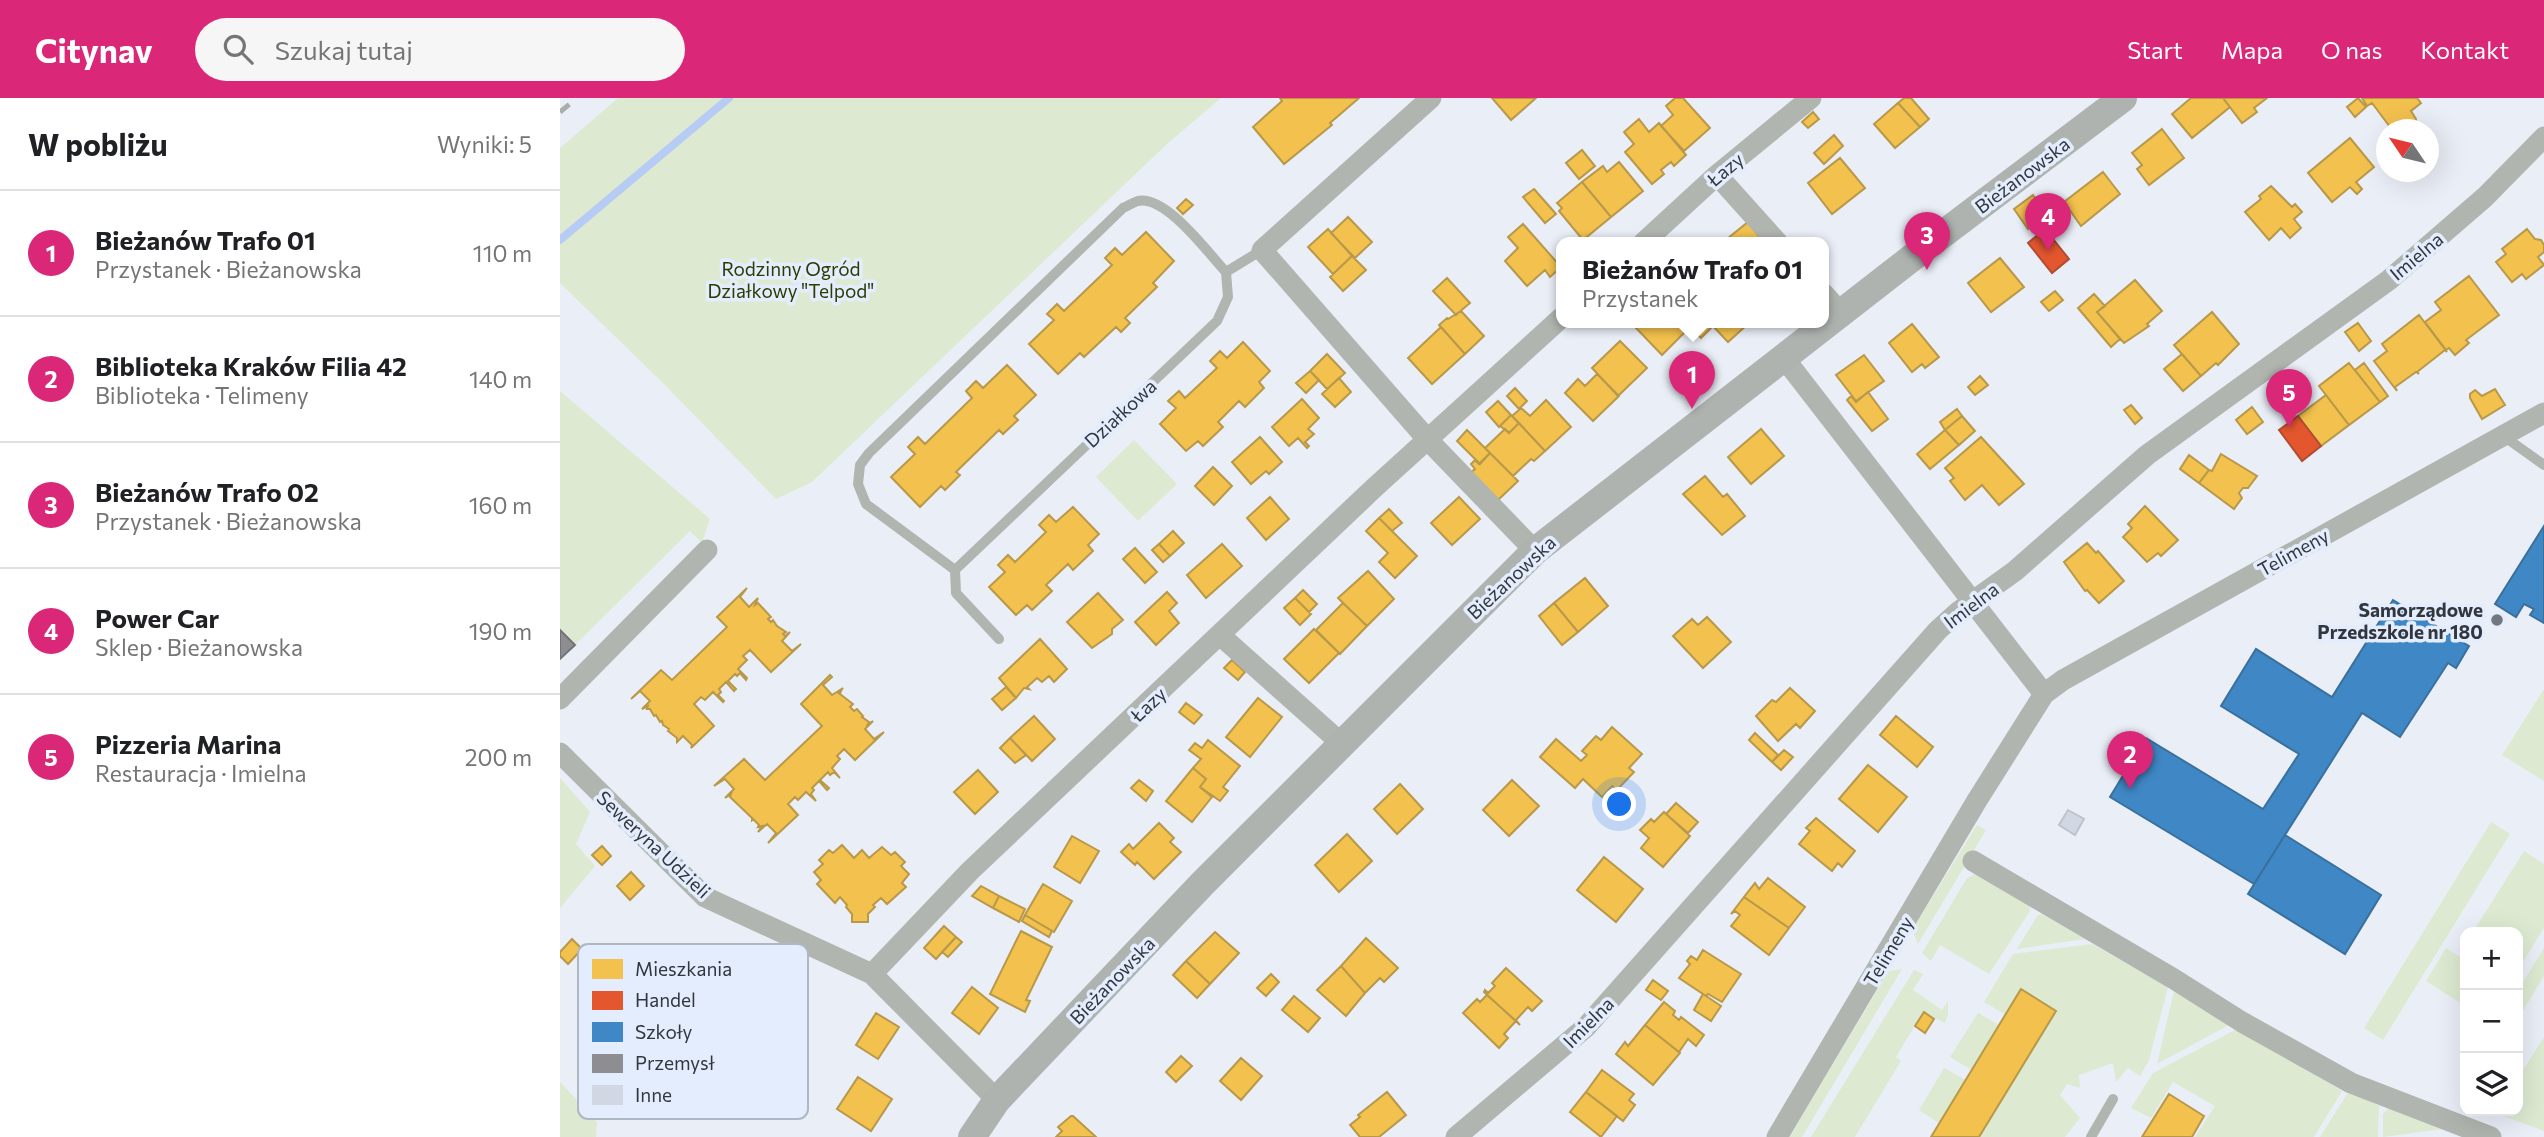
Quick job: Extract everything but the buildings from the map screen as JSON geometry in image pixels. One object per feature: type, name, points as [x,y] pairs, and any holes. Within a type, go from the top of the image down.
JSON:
[{"type":"street","points":[[1431,98],[1262,250],[1428,440],[1535,551]]},
{"type":"street","name":"Łazy","points":[[1650,237],[1717,175],[1811,98]]},
{"type":"street","name":"Bieżanowska","points":[[1832,303],[2109,102]]},
{"type":"street","name":"Imielna","points":[[1457,1137],[1587,1027],[1938,630],[2015,571],[2147,455],[2389,280],[2485,197],[2544,137]]},
{"type":"street","points":[[1717,175],[1773,237]]},
{"type":"street","name":"Łazy","points":[[872,974],[970,871],[1221,636],[1374,488],[1556,323]]},
{"type":"street","name":"Bieżanowska","points":[[972,1137],[997,1100],[1203,883],[1535,551],[1784,358],[1810,328]]},
{"type":"street","points":[[1784,358],[2044,694]]},
{"type":"street","name":"Telimeny","points":[[1777,1137],[1969,813],[2044,694],[2063,680],[2544,413]]},
{"type":"street","points":[[560,699],[707,550]]},
{"type":"street","points":[[1221,636],[1341,743]]},
{"type":"street","name":"Seweryna Udzieli","points":[[560,753],[705,897],[807,944]]},
{"type":"street","points":[[1973,861],[2242,1022],[2351,1083],[2491,1137]]},
{"type":"street","name":"Seweryna Udzieli","points":[[808,944],[872,974]]},
{"type":"street","points":[[872,974],[997,1100]]},
{"type":"lane","points":[[999,639],[956,593],[955,570],[866,505],[858,484],[860,465],[869,453],[1123,208],[1139,201],[1152,202],[1166,208],[1226,272],[1262,250]]},
{"type":"lane","name":"Działkowa","points":[[955,570],[1217,321],[1228,297],[1226,272]]},
{"type":"lane","points":[[2502,435],[2544,465]]},
{"type":"lane","points":[[2091,1137],[2113,1099]]},
{"type":"green space","name":"Rodzinny Ogród Działkowy \"Telpod\"","points":[[618,98],[1221,98],[1167,144],[812,482],[776,499],[664,384],[560,283],[560,148]]},
{"type":"green space","points":[[560,391],[710,519],[702,543],[690,531],[575,645],[560,630]]},
{"type":"green space","points":[[1134,440],[1177,484],[1138,521],[1096,477]]},
{"type":"green space","points":[[2544,689],[2544,781],[2502,755]]},
{"type":"green space","points":[[560,778],[590,812],[576,844],[595,866],[560,908]]},
{"type":"green space","points":[[2491,822],[2510,834],[2383,1040],[2364,1028]]},
{"type":"green space","points":[[1977,825],[1986,830],[1918,944],[1912,930]]},
{"type":"green space","points":[[2524,851],[2544,864],[2544,928],[2523,962],[2523,927],[2476,927]]},
{"type":"green space","points":[[1976,874],[2029,905],[2030,911],[1989,974],[1940,945],[1931,961],[1922,953],[1967,878]]},
{"type":"green space","points":[[2042,914],[2085,939],[2017,949],[2038,915]]},
{"type":"green space","points":[[2092,944],[2168,987],[2149,1060],[2140,1076],[2128,1068],[2116,1082],[2113,1063],[2079,1075],[2080,1088],[2067,1084],[2060,1095],[2080,1118],[2065,1137],[1979,1137],[2056,1011],[2021,990],[2006,1015],[1984,1002],[2013,954]]},
{"type":"green space","points":[[2446,948],[2460,957],[2460,1003],[2426,981]]},
{"type":"green space","points":[[2544,948],[2544,976],[2523,1011],[2523,982]]},
{"type":"green space","points":[[1902,969],[1802,1137],[1789,1137],[1889,971]]},
{"type":"green space","points":[[1914,970],[1923,974],[1913,990],[1942,1010],[1948,1001],[1945,1023],[1923,1012],[1896,1057],[1901,1061],[1855,1137],[1811,1137]]},
{"type":"green space","points":[[2174,991],[2229,1025],[2157,1064]]},
{"type":"green space","points":[[1978,1013],[1999,1025],[1972,1070],[1950,1057]]},
{"type":"green space","points":[[2237,1029],[2342,1091],[2314,1137],[2195,1137],[2215,1106],[2173,1082],[2151,1118],[2131,1108],[2153,1073]]},
{"type":"green space","points":[[2544,1037],[2544,1131],[2503,1116],[2523,1116],[2523,1070]]},
{"type":"green space","points":[[1944,1068],[1966,1080],[1939,1123],[1919,1110]]},
{"type":"green space","points":[[560,1082],[578,1101],[578,1119],[594,1119],[597,1122],[596,1137],[560,1137]]},
{"type":"green space","points":[[2354,1093],[2379,1106],[2378,1137],[2320,1137],[2347,1094]]},
{"type":"green space","points":[[2389,1108],[2443,1129],[2383,1137],[2383,1114]]},
{"type":"waterway","points":[[560,240],[729,98]]},
{"type":"railway","points":[[560,112],[577,98]]},
{"type":"place","name":"Power Car","points":[[2048,251]]},
{"type":"place","name":"Bieżanów Trafo 02","points":[[1927,270]]},
{"type":"place","name":"Bieżanów Trafo 01","points":[[1692,409]]},
{"type":"place","name":"Pizzeria Marina","points":[[2289,427]]},
{"type":"place","name":"Samorządowe Przedszkole nr 180","points":[[2497,620]]},
{"type":"place","name":"Biblioteka Kraków Filia 42","points":[[2130,789]]}]
